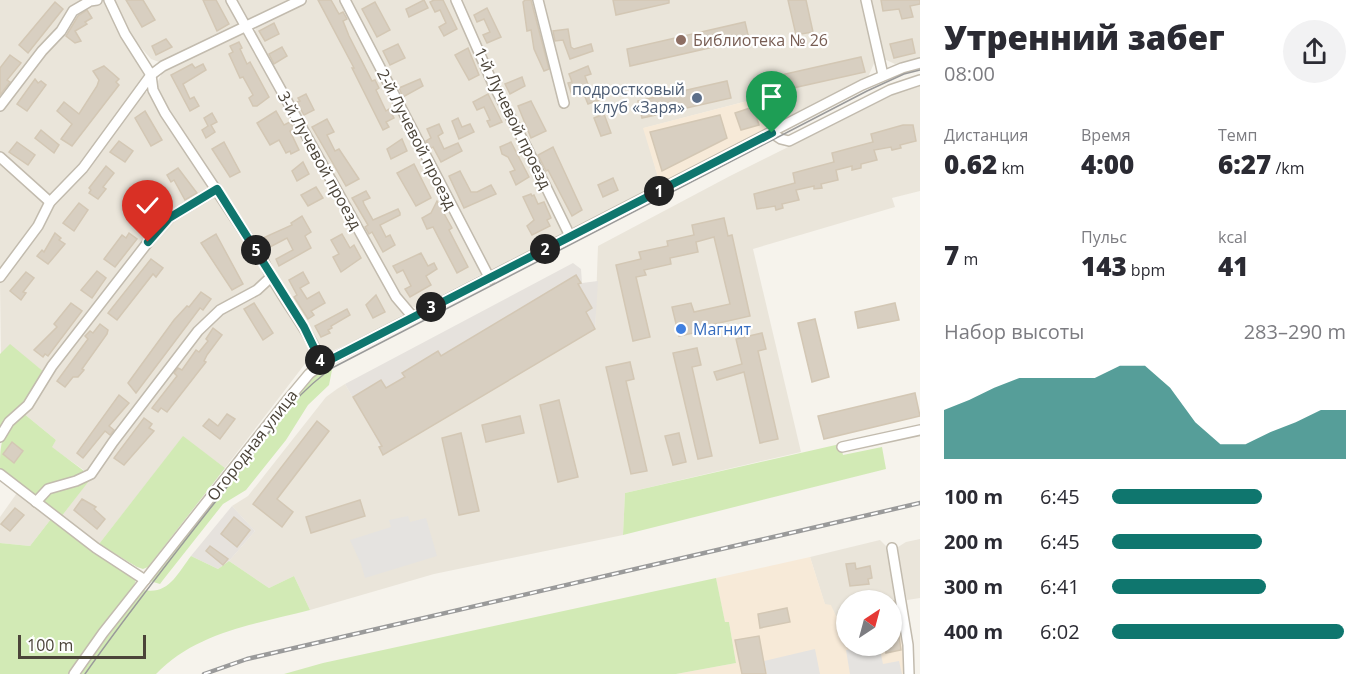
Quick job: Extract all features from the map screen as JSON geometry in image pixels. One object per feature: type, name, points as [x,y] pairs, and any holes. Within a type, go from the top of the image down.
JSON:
[{"type":"street","points":[[0,106],[42,51],[61,31],[74,11],[90,1],[97,0]]},
{"type":"street","points":[[109,0],[125,34],[151,75],[153,90],[165,113],[264,262],[271,277],[304,327],[322,364]]},
{"type":"street","name":"3-й Лучевой проезд","points":[[231,0],[396,297],[413,317]]},
{"type":"street","points":[[0,277],[38,226],[50,202],[83,168],[151,75],[163,66],[301,0]]},
{"type":"street","name":"2-й Лучевой проезд","points":[[345,0],[489,279]]},
{"type":"street","name":"1-й Лучевой проезд","points":[[456,0],[493,84],[570,236]]},
{"type":"street","points":[[538,0],[564,103]]},
{"type":"street","points":[[866,0],[884,75]]},
{"type":"street","name":"Огородная улица","points":[[74,674],[289,398],[309,374],[322,364],[884,75],[920,63]]},
{"type":"street","points":[[772,133],[781,140],[789,141],[890,90],[920,80]]},
{"type":"street","points":[[0,157],[50,202]]},
{"type":"street","points":[[0,437],[9,422],[28,405],[52,366],[159,228],[169,218],[217,189]]},
{"type":"street","points":[[36,502],[48,489],[91,474],[158,381],[202,326],[220,310],[257,290],[271,277]]},
{"type":"street","points":[[842,447],[920,430]]},
{"type":"street","points":[[0,474],[96,548],[145,580]]},
{"type":"street","points":[[892,548],[908,645],[909,674]]},
{"type":"shaded area","points":[[0,0],[85,0],[0,102]]},
{"type":"shaded area","points":[[113,0],[292,0],[159,62],[151,59],[128,33]]},
{"type":"shaded area","points":[[308,0],[344,0],[482,274],[417,308],[408,305],[397,292],[254,34],[256,28]]},
{"type":"shaded area","points":[[349,0],[454,0],[563,233],[488,271]]},
{"type":"shaded area","points":[[458,0],[861,0],[875,61],[868,77],[771,127],[759,98],[644,128],[660,184],[572,227],[495,83]]},
{"type":"shaded area","points":[[870,0],[920,0],[920,58],[895,64],[884,59]]},
{"type":"shaded area","points":[[104,1],[122,35],[142,65],[143,81],[100,144],[57,193],[45,194],[0,153],[0,110],[75,14],[91,4]]},
{"type":"shaded area","points":[[244,32],[405,313],[368,335],[332,351],[321,349],[231,203],[194,153],[168,112],[158,88],[157,83],[162,73]]},
{"type":"shaded area","points":[[920,85],[920,191],[892,198],[895,207],[753,249],[801,452],[625,493],[623,535],[434,574],[310,610],[294,576],[269,588],[229,561],[255,531],[232,506],[248,496],[326,397],[337,389],[345,384],[378,441],[379,447],[595,329],[598,246],[730,176],[903,90]]},
{"type":"shaded area","points":[[143,93],[150,93],[212,188],[168,216],[44,372],[10,345],[1,355],[0,281],[54,204],[86,169]]},
{"type":"shaded area","points":[[759,98],[771,127],[660,184],[643,128]]},
{"type":"shaded area","points":[[0,160],[41,197],[44,203],[37,226],[0,274]]},
{"type":"shaded area","points":[[214,195],[262,264],[266,276],[255,288],[219,309],[185,343],[109,439],[97,463],[88,473],[51,447],[56,440],[23,413],[53,369],[171,220]]},
{"type":"shaded area","points":[[573,263],[581,269],[582,283],[598,281],[595,329],[383,455],[345,384]]},
{"type":"shaded area","points":[[272,282],[302,329],[311,350],[311,356],[225,468],[183,437],[99,544],[61,517],[208,323]]},
{"type":"shaded area","points":[[17,493],[51,519],[30,546],[0,543],[0,517]]},
{"type":"shaded area","points":[[232,506],[255,531],[229,561],[218,569],[191,556]]},
{"type":"shaded area","points":[[408,516],[410,522],[426,518],[437,556],[365,578],[350,540],[391,527],[389,520]]},
{"type":"shaded area","points":[[920,539],[920,598],[907,600],[897,552],[898,547],[906,542]]},
{"type":"shaded area","points":[[880,540],[889,553],[895,590],[836,590],[836,616],[825,605],[810,557]]},
{"type":"shaded area","points":[[810,557],[825,604],[831,605],[836,616],[836,656],[902,656],[902,640],[906,674],[676,674],[736,663],[729,622],[725,623],[716,578]]},
{"type":"shaded area","points":[[815,649],[820,674],[767,674],[764,661]]},
{"type":"shaded area","points":[[847,656],[881,656],[883,664],[899,661],[902,674],[850,674]]},
{"type":"green space","points":[[10,344],[44,372],[26,403],[0,430],[0,354]]},
{"type":"green space","points":[[325,368],[332,370],[329,385],[308,405],[286,440],[246,490],[223,504],[160,584],[150,581],[292,400],[312,377]]},
{"type":"green space","points":[[23,413],[56,440],[52,447],[92,477],[61,517],[0,470],[3,438]]},
{"type":"green space","points":[[183,436],[225,468],[148,567],[143,569],[99,544]]},
{"type":"green space","points":[[840,444],[843,455],[882,447],[886,469],[623,535],[625,493]]},
{"type":"green space","points":[[51,519],[136,580],[68,674],[0,674],[0,543],[30,546]]},
{"type":"green space","points":[[191,556],[218,569],[229,561],[269,588],[294,576],[310,610],[248,625],[208,639],[189,648],[156,674],[79,674],[143,590],[160,589],[172,582]]},
{"type":"green space","points":[[716,578],[725,622],[729,622],[736,663],[676,674],[284,674],[323,663]]},
{"type":"building","points":[[126,0],[143,0],[155,20],[142,27]]},
{"type":"building","points":[[203,0],[216,0],[229,24],[217,31]]},
{"type":"building","points":[[318,0],[331,0],[339,14],[343,12],[347,19],[343,21],[349,36],[372,81],[375,80],[379,88],[376,90],[386,111],[389,109],[394,118],[386,122],[389,127],[383,130]]},
{"type":"building","points":[[424,0],[428,8],[409,17],[406,9]]},
{"type":"building","points":[[443,0],[457,29],[444,36],[439,27],[446,23],[440,10],[435,12],[430,2]]},
{"type":"building","points":[[531,0],[549,69],[544,71],[534,49],[531,30],[527,31],[523,2]]},
{"type":"building","points":[[613,0],[669,0],[669,3],[616,15]]},
{"type":"building","points":[[788,0],[806,0],[813,32],[796,35]]},
{"type":"building","points":[[881,0],[920,0],[920,4],[910,6],[913,17],[902,19],[899,9],[883,11]]},
{"type":"building","points":[[55,2],[63,9],[28,53],[19,45]]},
{"type":"building","points":[[375,2],[390,30],[377,37],[362,9]]},
{"type":"building","points":[[487,8],[501,37],[487,43],[483,35],[490,32],[484,19],[477,22],[474,15]]},
{"type":"building","points":[[87,10],[92,18],[75,31],[81,41],[75,43],[66,36],[78,16]]},
{"type":"building","points":[[745,22],[749,39],[630,66],[627,49]]},
{"type":"building","points":[[274,23],[279,34],[265,41],[259,31]]},
{"type":"building","points":[[568,29],[571,47],[574,49],[591,44],[593,51],[570,59],[563,40],[555,41],[553,31]]},
{"type":"building","points":[[166,39],[172,47],[156,55],[152,46]]},
{"type":"building","points":[[912,39],[915,53],[894,58],[890,44]]},
{"type":"building","points":[[239,42],[247,64],[250,62],[269,97],[257,106],[253,106],[249,98],[253,95],[243,77],[240,78],[229,54],[233,52],[230,46]]},
{"type":"building","points":[[398,44],[405,58],[390,65],[383,51]]},
{"type":"building","points":[[282,47],[287,56],[274,64],[269,54]]},
{"type":"building","points":[[468,48],[479,75],[469,80],[455,55]]},
{"type":"building","points":[[10,55],[21,63],[7,80],[10,82],[0,95],[0,68]]},
{"type":"building","points":[[861,57],[865,72],[775,92],[772,77]]},
{"type":"building","points":[[192,64],[195,68],[203,64],[206,70],[183,84],[190,99],[194,97],[199,106],[190,111],[171,75]]},
{"type":"building","points":[[104,66],[119,79],[116,82],[119,85],[72,146],[61,139],[72,124],[57,111],[64,102],[79,114],[99,80],[93,71]]},
{"type":"building","points":[[588,66],[591,74],[585,76],[590,90],[599,86],[604,98],[588,104],[583,92],[572,95],[568,83],[572,82],[569,74]]},
{"type":"building","points":[[522,77],[525,86],[510,94],[505,84]]},
{"type":"building","points":[[35,79],[38,83],[41,81],[46,85],[27,111],[17,104]]},
{"type":"building","points":[[420,79],[423,86],[403,97],[399,88]]},
{"type":"building","points":[[727,81],[731,98],[642,118],[638,101]]},
{"type":"building","points":[[306,94],[314,110],[304,115],[297,102],[300,101],[298,98]]},
{"type":"building","points":[[488,94],[502,122],[490,127],[487,121],[490,120],[484,107],[477,110],[473,102]]},
{"type":"building","points":[[531,101],[546,131],[531,138],[518,106]]},
{"type":"building","points":[[753,107],[759,125],[741,130],[735,113]]},
{"type":"building","points":[[145,111],[162,140],[151,146],[135,118]]},
{"type":"building","points":[[276,111],[284,125],[290,122],[294,129],[290,131],[299,150],[291,154],[290,151],[286,153],[279,140],[270,145],[257,123]]},
{"type":"building","points":[[212,113],[217,122],[211,125],[215,132],[206,138],[202,130],[208,126],[204,118]]},
{"type":"building","points":[[604,114],[611,133],[601,136],[594,118]]},
{"type":"building","points":[[720,115],[727,138],[662,171],[650,132]]},
{"type":"building","points":[[458,118],[462,127],[470,124],[474,132],[459,139],[452,121]]},
{"type":"building","points":[[327,119],[334,132],[327,135],[335,151],[339,149],[359,179],[346,186],[312,127]]},
{"type":"building","points":[[439,124],[443,133],[438,136],[444,149],[458,143],[462,151],[441,162],[433,147],[430,149],[426,141],[431,138],[427,129]]},
{"type":"building","points":[[903,125],[913,125],[916,141],[900,145],[901,148],[892,150],[891,147],[874,150],[877,160],[861,164],[861,168],[852,170],[852,166],[836,170],[838,180],[821,184],[822,188],[814,189],[814,186],[796,190],[799,200],[782,204],[783,208],[776,210],[775,206],[757,209],[754,194],[795,183],[793,173],[834,162],[832,153],[873,142],[871,134]]},
{"type":"building","points":[[41,130],[59,145],[54,153],[35,138]]},
{"type":"building","points":[[402,139],[407,151],[391,159],[387,149]]},
{"type":"building","points":[[119,141],[133,151],[125,162],[110,152]]},
{"type":"building","points":[[17,142],[35,155],[28,165],[9,152]]},
{"type":"building","points":[[224,142],[240,172],[230,177],[212,149]]},
{"type":"building","points":[[511,142],[529,177],[516,185],[510,172],[515,170],[508,157],[502,154],[500,147]]},
{"type":"building","points":[[553,147],[582,210],[572,216],[538,155]]},
{"type":"building","points":[[303,162],[309,174],[297,181],[292,171]]},
{"type":"building","points":[[414,164],[431,198],[416,206],[397,173]]},
{"type":"building","points":[[106,166],[114,173],[103,187],[106,189],[98,199],[89,193],[91,190],[89,188]]},
{"type":"building","points":[[178,168],[197,193],[185,200],[174,180],[171,182],[167,175]]},
{"type":"building","points":[[460,171],[471,192],[477,192],[491,185],[496,194],[464,208],[449,176]]},
{"type":"building","points":[[613,178],[618,190],[603,197],[598,185]]},
{"type":"building","points":[[316,187],[323,198],[308,206],[301,195]]},
{"type":"building","points":[[366,191],[370,198],[363,201],[373,220],[398,209],[400,213],[380,225],[386,237],[390,235],[395,245],[383,252],[372,232],[369,234],[365,227],[368,225],[352,198]]},
{"type":"building","points":[[534,195],[538,204],[544,202],[551,218],[547,220],[550,226],[532,235],[527,226],[534,220],[523,197]]},
{"type":"building","points":[[437,201],[452,228],[449,230],[468,267],[457,273],[433,227],[427,229],[422,218],[431,213]]},
{"type":"building","points":[[159,202],[165,212],[152,220],[144,230],[136,225],[147,209]]},
{"type":"building","points":[[79,203],[88,210],[74,231],[63,223]]},
{"type":"building","points":[[302,216],[311,232],[305,236],[311,248],[279,266],[276,259],[293,250],[287,238],[270,247],[265,237],[292,225],[291,223]]},
{"type":"building","points":[[724,218],[728,236],[732,235],[750,316],[697,328],[698,332],[679,336],[672,307],[691,303],[694,312],[730,304],[714,237],[696,242],[698,252],[670,258],[671,264],[644,270],[646,275],[636,277],[650,337],[633,341],[616,265],[641,259],[639,252],[668,246],[667,241],[694,235],[692,225]]},
{"type":"building","points":[[55,233],[65,244],[48,264],[37,256],[42,250],[44,252]]},
{"type":"building","points":[[129,233],[137,239],[115,267],[104,259],[122,235],[126,238]]},
{"type":"building","points":[[216,234],[243,284],[232,290],[201,243]]},
{"type":"building","points":[[342,234],[350,248],[354,245],[361,258],[341,272],[333,257],[339,254],[331,240]]},
{"type":"building","points":[[421,253],[428,266],[434,263],[437,269],[426,276],[431,285],[410,297],[405,289],[411,286],[403,270],[397,273],[393,266]]},
{"type":"building","points":[[151,259],[163,268],[156,277],[153,274],[117,320],[108,313]]},
{"type":"building","points":[[97,271],[106,278],[92,298],[81,290]]},
{"type":"building","points":[[26,272],[34,278],[23,292],[26,293],[21,300],[10,291]]},
{"type":"building","points":[[303,272],[309,283],[300,288],[307,299],[319,292],[325,303],[311,311],[314,315],[308,319],[294,297],[297,295],[289,280]]},
{"type":"building","points":[[576,275],[581,283],[578,284],[592,308],[586,312],[595,329],[383,455],[379,447],[382,446],[353,397],[381,380],[386,388],[405,377],[402,373],[438,351],[441,356]]},
{"type":"building","points":[[201,292],[211,299],[203,310],[200,308],[136,393],[128,383],[174,320]]},
{"type":"building","points":[[376,295],[385,312],[373,318],[366,305]]},
{"type":"building","points":[[71,303],[82,311],[48,356],[45,354],[43,357],[34,350],[57,327],[54,324]]},
{"type":"building","points":[[254,303],[273,333],[263,340],[244,309]]},
{"type":"building","points":[[895,303],[899,320],[858,328],[855,312]]},
{"type":"building","points":[[347,309],[350,315],[331,326],[332,328],[328,330],[330,333],[321,337],[315,326]]},
{"type":"building","points":[[815,319],[829,377],[812,382],[798,323]]},
{"type":"building","points":[[100,324],[108,330],[107,334],[82,369],[84,370],[78,377],[73,377],[65,387],[57,381],[88,339],[85,336],[90,331],[93,333]]},
{"type":"building","points":[[213,328],[222,335],[207,355],[204,361],[206,362],[167,412],[161,408],[158,412],[152,408],[177,376],[174,373],[178,368],[182,370],[196,350],[199,352],[208,341],[206,339]]},
{"type":"building","points":[[762,333],[766,349],[758,351],[778,439],[760,443],[744,372],[717,380],[714,372],[742,364],[736,339]]},
{"type":"building","points":[[697,348],[701,365],[692,367],[712,456],[698,459],[673,353]]},
{"type":"building","points":[[630,362],[634,379],[626,381],[647,471],[631,474],[606,367]]},
{"type":"building","points":[[915,393],[920,416],[824,439],[818,416]]},
{"type":"building","points":[[119,395],[129,403],[109,426],[114,430],[110,435],[105,431],[83,458],[77,453]]},
{"type":"building","points":[[559,400],[578,477],[558,482],[540,405]]},
{"type":"building","points":[[227,414],[235,419],[220,439],[203,426],[209,419],[218,426]]},
{"type":"building","points":[[520,416],[524,433],[486,442],[482,425]]},
{"type":"building","points":[[144,418],[152,424],[149,428],[154,431],[124,465],[114,458]]},
{"type":"building","points":[[317,421],[329,431],[277,499],[293,512],[282,527],[253,504]]},
{"type":"building","points":[[461,433],[479,511],[459,515],[442,438]]},
{"type":"building","points":[[679,433],[686,462],[673,465],[665,436]]},
{"type":"building","points":[[12,442],[23,451],[14,463],[3,454]]},
{"type":"building","points":[[82,499],[96,507],[94,509],[105,519],[97,529],[74,510]]},
{"type":"building","points":[[360,500],[365,516],[311,533],[306,517]]},
{"type":"building","points":[[15,508],[24,515],[10,531],[1,524]]},
{"type":"building","points":[[234,517],[250,530],[237,547],[221,534]]},
{"type":"building","points":[[210,546],[228,559],[223,565],[206,551]]},
{"type":"building","points":[[855,563],[856,569],[870,566],[872,578],[868,579],[869,584],[850,586],[846,564]]},
{"type":"building","points":[[787,608],[790,622],[760,628],[758,614]]},
{"type":"building","points":[[759,636],[766,674],[742,674],[735,640]]},
{"type":"tram line","points":[[85,674],[139,600],[280,418],[305,391],[334,367],[867,91],[904,74],[920,70]]},
{"type":"railway","points":[[204,674],[247,659],[920,503]]},
{"type":"place","name":"Библиотека № 26","points":[[681,40]]},
{"type":"place","name":"подростковый клуб «Заря»","points":[[697,98]]},
{"type":"place","name":"Магнит","points":[[681,329]]},
{"type":"route","points":[[148,242],[169,218],[217,189],[304,327],[322,364],[772,133]]}]
